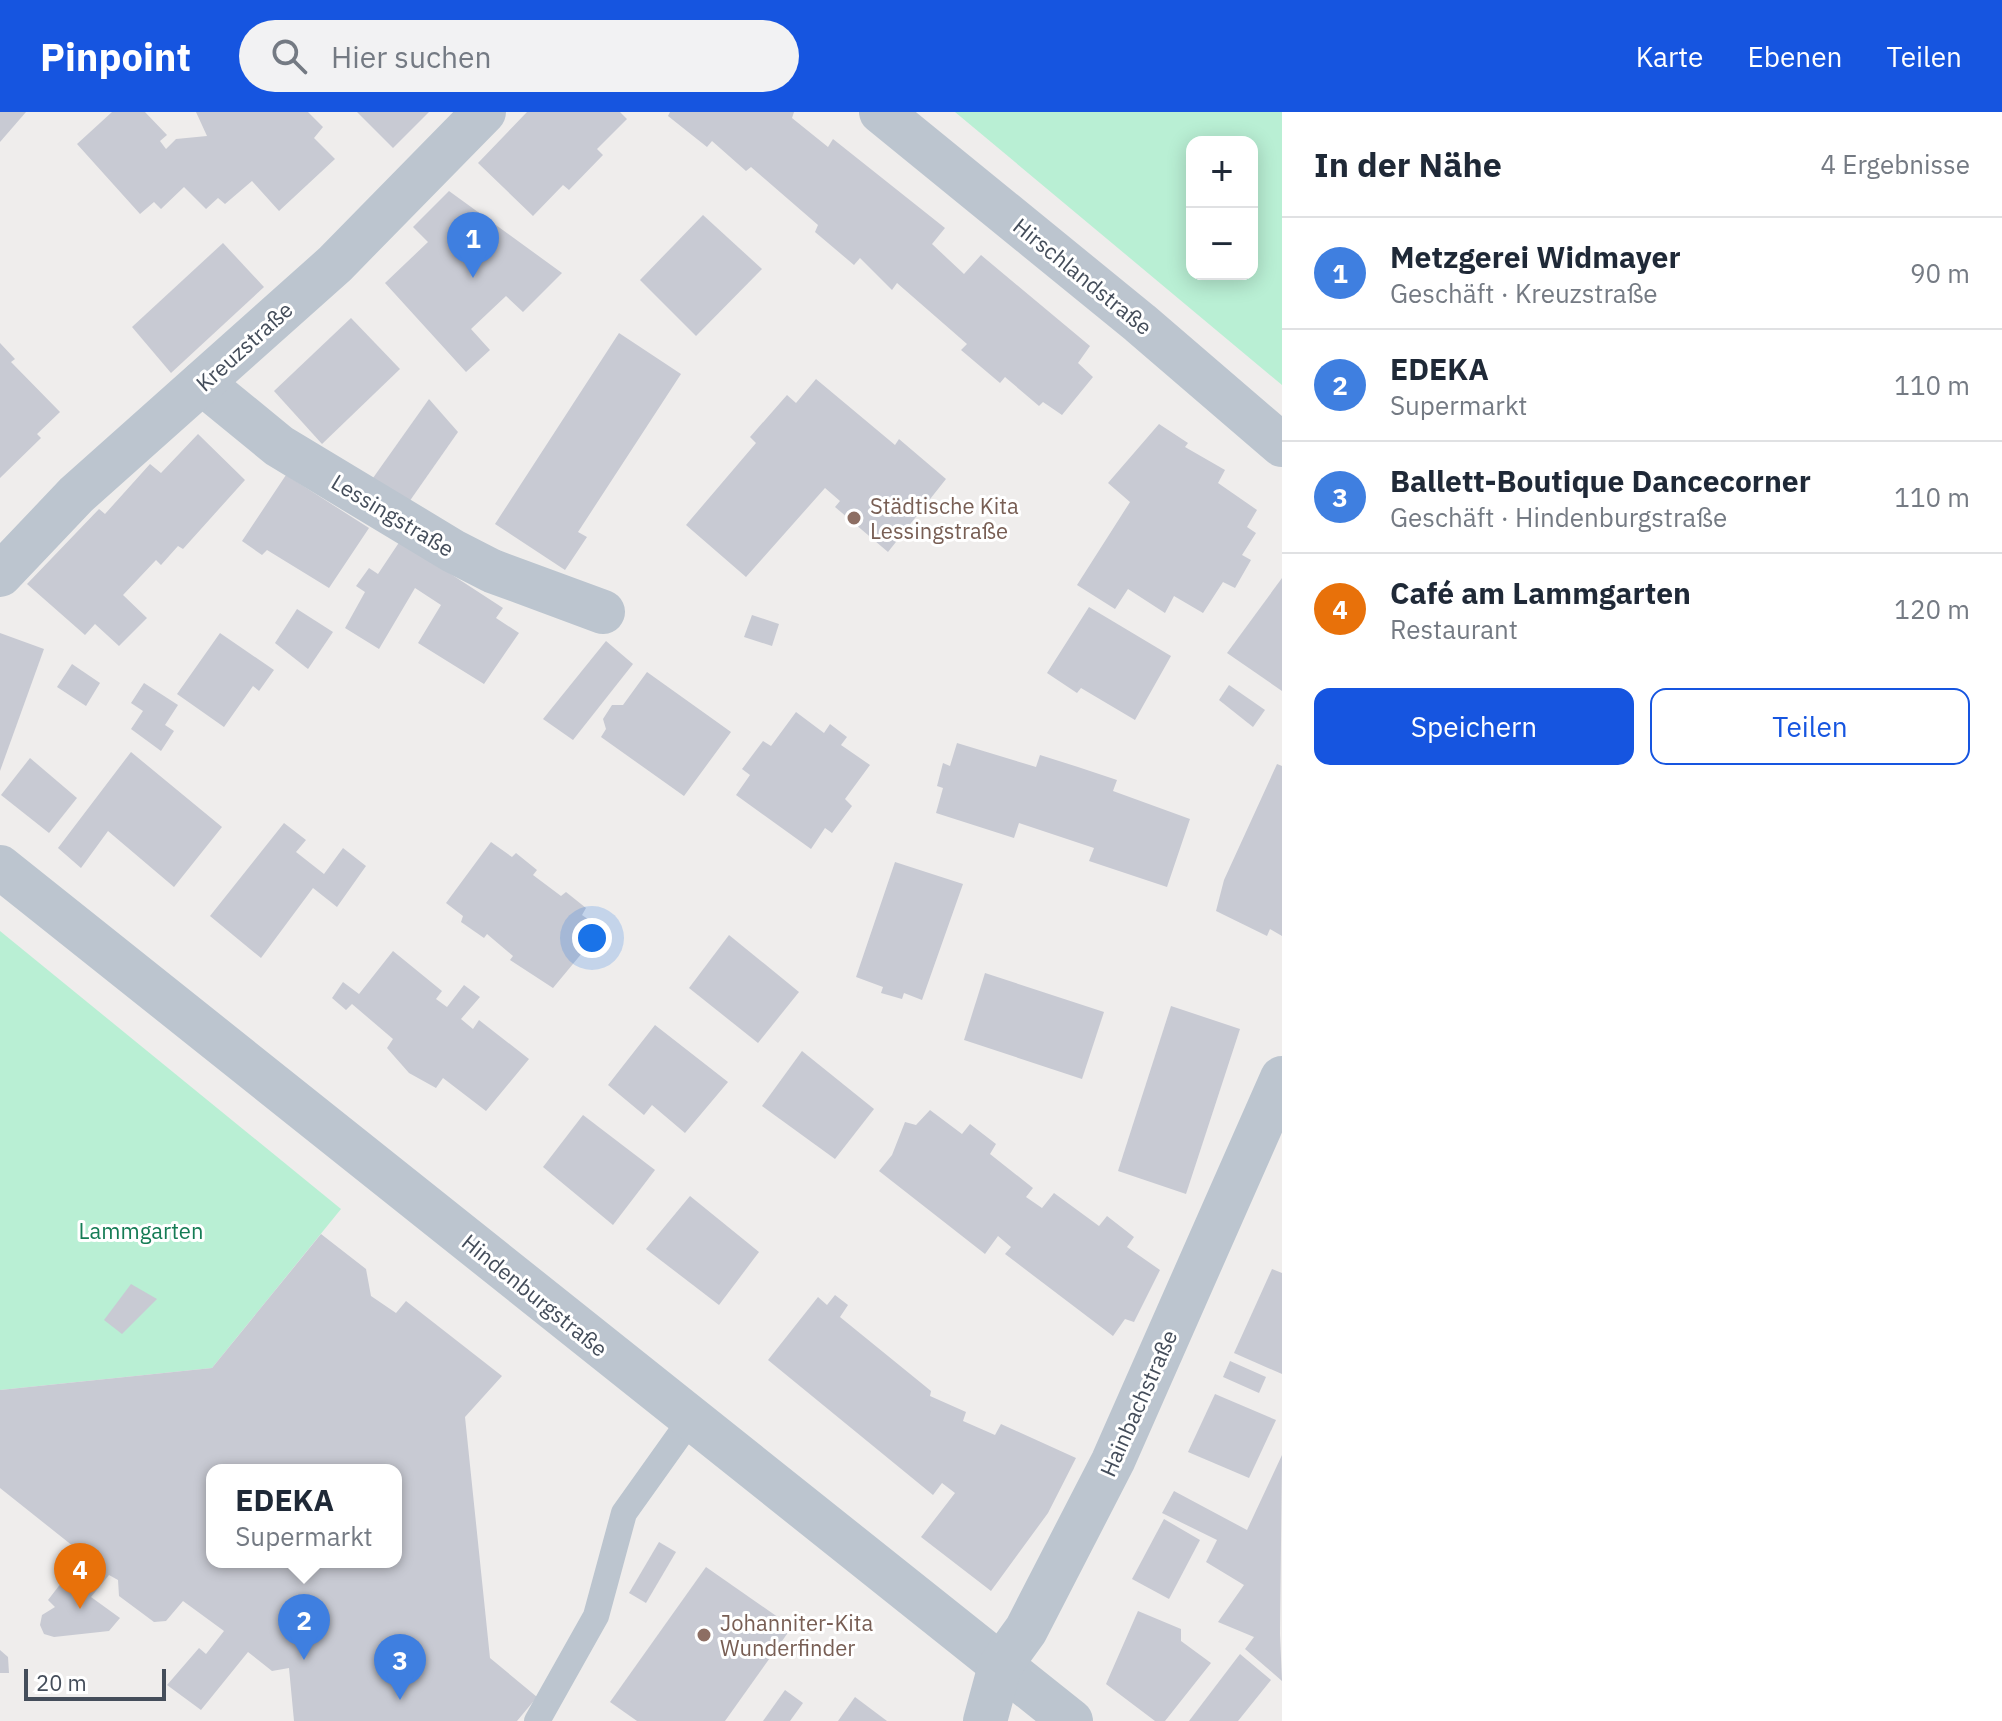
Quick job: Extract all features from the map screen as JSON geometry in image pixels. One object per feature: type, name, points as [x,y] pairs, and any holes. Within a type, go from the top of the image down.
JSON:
[{"type":"street","name":"Kreuzstraße","points":[[0,575],[76,495],[335,264],[484,112]]},
{"type":"street","name":"Hirschlandstraße","points":[[881,112],[1140,323],[1282,445]]},
{"type":"street","name":"Lessingstraße","points":[[202,383],[279,446],[453,551],[492,571],[603,612]]},
{"type":"street","name":"Hindenburgstraße","points":[[0,867],[1071,1721]]},
{"type":"street","name":"Hainbachstraße","points":[[985,1721],[1000,1666],[1026,1630],[1113,1461],[1282,1078]]},
{"type":"lane","points":[[537,1721],[596,1616],[624,1513],[691,1419]]},
{"type":"green space","points":[[955,112],[1282,112],[1282,385]]},
{"type":"green space","name":"Lammgarten","points":[[0,931],[341,1209],[212,1368],[0,1390]]},
{"type":"building","points":[[0,112],[26,112],[0,142]]},
{"type":"building","points":[[112,112],[145,112],[167,135],[160,141],[166,149],[176,139],[207,136],[196,112],[308,112],[323,127],[314,138],[335,159],[279,211],[252,181],[225,204],[218,198],[206,209],[184,187],[161,209],[154,202],[140,214],[77,144]]},
{"type":"building","points":[[357,112],[429,112],[393,148]]},
{"type":"building","points":[[527,112],[620,112],[627,119],[597,149],[603,155],[569,190],[563,185],[533,216],[478,163]]},
{"type":"building","points":[[670,112],[794,112],[792,118],[828,147],[833,139],[945,228],[932,244],[964,274],[981,255],[1090,346],[1078,363],[1093,377],[1062,415],[1043,402],[1039,406],[1005,377],[1000,383],[961,350],[967,344],[897,283],[892,290],[860,258],[854,265],[815,232],[818,225],[751,167],[746,171],[712,141],[707,147],[668,116]]},
{"type":"building","points":[[449,191],[562,273],[523,312],[506,296],[471,329],[490,350],[466,372],[385,283],[428,242],[413,227]]},
{"type":"building","points":[[703,215],[762,269],[696,336],[640,280]]},
{"type":"building","points":[[223,243],[264,287],[171,373],[132,327]]},
{"type":"building","points":[[351,318],[400,369],[322,444],[274,391]]},
{"type":"building","points":[[619,333],[681,374],[578,532],[587,537],[565,570],[495,524]]},
{"type":"building","points":[[0,343],[15,359],[11,362],[60,412],[37,434],[41,438],[0,478]]},
{"type":"building","name":"Städtische Kita Lessingstraße","points":[[816,379],[895,445],[899,439],[946,479],[888,552],[835,507],[840,501],[825,488],[746,577],[686,525],[756,443],[750,437],[787,395],[796,403]]},
{"type":"building","points":[[429,399],[458,432],[409,502],[373,478]]},
{"type":"building","points":[[1159,424],[1188,443],[1185,447],[1225,470],[1218,483],[1257,510],[1247,527],[1256,533],[1242,555],[1251,560],[1235,588],[1223,582],[1203,613],[1174,596],[1165,613],[1128,589],[1115,609],[1077,585],[1130,502],[1108,483]]},
{"type":"building","points":[[198,434],[245,480],[183,549],[178,546],[161,565],[156,560],[123,595],[147,618],[119,646],[95,624],[85,635],[27,584],[99,509],[105,514],[150,464],[161,473]]},
{"type":"building","points":[[286,475],[369,528],[329,588],[267,550],[262,555],[242,541]]},
{"type":"building","points":[[400,541],[503,608],[496,618],[519,633],[484,684],[418,643],[441,605],[415,588],[379,649],[345,628],[365,592],[356,586],[369,568],[378,574]]},
{"type":"building","points":[[1282,578],[1282,691],[1227,653]]},
{"type":"building","points":[[1089,607],[1171,656],[1135,720],[1081,688],[1077,693],[1047,673]]},
{"type":"building","points":[[297,609],[333,632],[308,669],[275,643]]},
{"type":"building","points":[[752,615],[779,624],[772,646],[744,637]]},
{"type":"building","points":[[0,633],[44,649],[0,771]]},
{"type":"building","points":[[220,633],[274,670],[259,691],[253,686],[224,727],[177,694]]},
{"type":"building","points":[[606,641],[633,664],[573,740],[543,719]]},
{"type":"building","points":[[72,664],[100,683],[86,706],[57,687]]},
{"type":"building","points":[[647,672],[731,732],[684,796],[601,737],[606,729],[603,719],[612,705],[623,705]]},
{"type":"building","points":[[144,683],[178,705],[165,725],[174,731],[161,751],[131,729],[143,711],[131,703]]},
{"type":"building","points":[[1229,685],[1265,710],[1253,727],[1219,700]]},
{"type":"building","points":[[796,712],[824,733],[830,724],[847,737],[841,745],[870,765],[845,799],[852,806],[832,833],[825,828],[811,849],[736,795],[750,775],[742,769],[763,741],[771,746]]},
{"type":"building","points":[[957,743],[1036,767],[1040,755],[1078,767],[1117,780],[1113,791],[1190,819],[1167,887],[1089,861],[1094,848],[1019,823],[1014,838],[936,813],[943,788],[937,786],[943,763],[950,766]]},
{"type":"building","points":[[131,752],[222,827],[174,887],[108,831],[81,868],[58,848]]},
{"type":"building","points":[[30,758],[77,798],[49,833],[1,795]]},
{"type":"building","points":[[1277,764],[1282,766],[1282,936],[1270,929],[1267,936],[1216,911],[1224,880]]},
{"type":"building","points":[[284,823],[306,840],[296,852],[324,874],[343,848],[366,866],[337,907],[313,888],[261,958],[210,916]]},
{"type":"building","points":[[491,842],[512,857],[516,853],[537,870],[533,875],[561,896],[566,892],[586,908],[582,915],[602,929],[553,988],[510,960],[513,956],[487,934],[484,938],[461,922],[463,916],[446,903]]},
{"type":"building","points":[[895,862],[963,884],[922,1000],[904,993],[902,999],[881,993],[883,987],[856,977]]},
{"type":"building","points":[[729,935],[799,992],[758,1043],[689,988]]},
{"type":"building","points":[[393,951],[442,991],[436,999],[447,1007],[464,985],[480,997],[461,1019],[473,1029],[479,1020],[529,1059],[486,1111],[443,1078],[436,1088],[409,1073],[387,1048],[393,1039],[352,1004],[346,1010],[332,998],[343,982],[359,994]]},
{"type":"building","points":[[985,973],[1104,1012],[1082,1079],[964,1040]]},
{"type":"building","points":[[1171,1006],[1240,1029],[1186,1194],[1118,1171]]},
{"type":"building","points":[[655,1025],[728,1082],[685,1133],[652,1105],[644,1115],[608,1085]]},
{"type":"building","points":[[802,1051],[874,1109],[835,1159],[762,1106]]},
{"type":"building","points":[[930,1110],[962,1134],[970,1124],[996,1144],[990,1154],[1033,1188],[1026,1197],[1042,1208],[1054,1193],[1099,1226],[1107,1216],[1134,1237],[1127,1247],[1160,1270],[1134,1322],[1125,1319],[1113,1336],[1005,1254],[1011,1247],[998,1236],[985,1254],[879,1171],[892,1155],[905,1122],[916,1125]]},
{"type":"building","points":[[583,1115],[655,1170],[613,1225],[543,1167]]},
{"type":"building","points":[[690,1196],[759,1252],[719,1305],[646,1249]]},
{"type":"building","points":[[321,1234],[366,1269],[371,1296],[396,1313],[406,1301],[502,1376],[465,1417],[490,1658],[537,1697],[517,1721],[294,1721],[289,1668],[272,1671],[248,1652],[201,1710],[167,1685],[199,1648],[206,1654],[224,1631],[183,1601],[166,1621],[154,1622],[119,1596],[118,1580],[109,1575],[91,1597],[120,1618],[109,1631],[54,1637],[44,1634],[40,1625],[42,1615],[55,1607],[48,1600],[65,1578],[76,1585],[93,1562],[0,1488],[0,1390],[212,1368]]},
{"type":"building","points":[[1272,1269],[1282,1273],[1282,1374],[1234,1353]]},
{"type":"building","points":[[131,1284],[157,1299],[122,1334],[104,1320]]},
{"type":"building","points":[[835,1295],[848,1305],[840,1317],[931,1391],[930,1396],[966,1412],[963,1421],[995,1435],[1001,1424],[1076,1458],[1048,1513],[991,1591],[921,1537],[955,1493],[942,1483],[933,1495],[768,1360],[818,1297],[827,1305]]},
{"type":"building","points":[[1230,1361],[1266,1377],[1259,1393],[1223,1377]]},
{"type":"building","points":[[1215,1394],[1276,1420],[1249,1478],[1188,1452]]},
{"type":"building","points":[[1282,1455],[1282,1681],[1245,1649],[1254,1637],[1218,1622],[1244,1585],[1206,1562],[1217,1540],[1162,1513],[1174,1491],[1247,1530]]},
{"type":"building","points":[[1164,1519],[1200,1540],[1169,1599],[1132,1579]]},
{"type":"building","points":[[659,1542],[676,1552],[646,1603],[629,1593]]},
{"type":"building","name":"Johanniter-Kita Wunderfinder","points":[[706,1567],[792,1627],[725,1721],[637,1721],[610,1702]]},
{"type":"building","points":[[1138,1611],[1181,1629],[1181,1641],[1211,1663],[1165,1721],[1155,1721],[1106,1684]]},
{"type":"building","points":[[0,1650],[8,1657],[9,1673],[0,1673]]},
{"type":"building","points":[[1240,1654],[1271,1680],[1238,1721],[1189,1721]]},
{"type":"building","points":[[785,1690],[803,1703],[790,1721],[763,1721]]},
{"type":"building","points":[[855,1697],[887,1721],[838,1721]]},
{"type":"place","name":"Metzgerei Widmayer","points":[[473,278]]},
{"type":"place","name":"Städtische Kita Lessingstraße","points":[[854,518]]},
{"type":"place","name":"Café am Lammgarten","points":[[80,1609]]},
{"type":"place","name":"Johanniter-Kita Wunderfinder","points":[[704,1635]]},
{"type":"place","name":"EDEKA","points":[[304,1660]]},
{"type":"place","name":"Ballett-Boutique Dancecorner","points":[[400,1700]]}]
